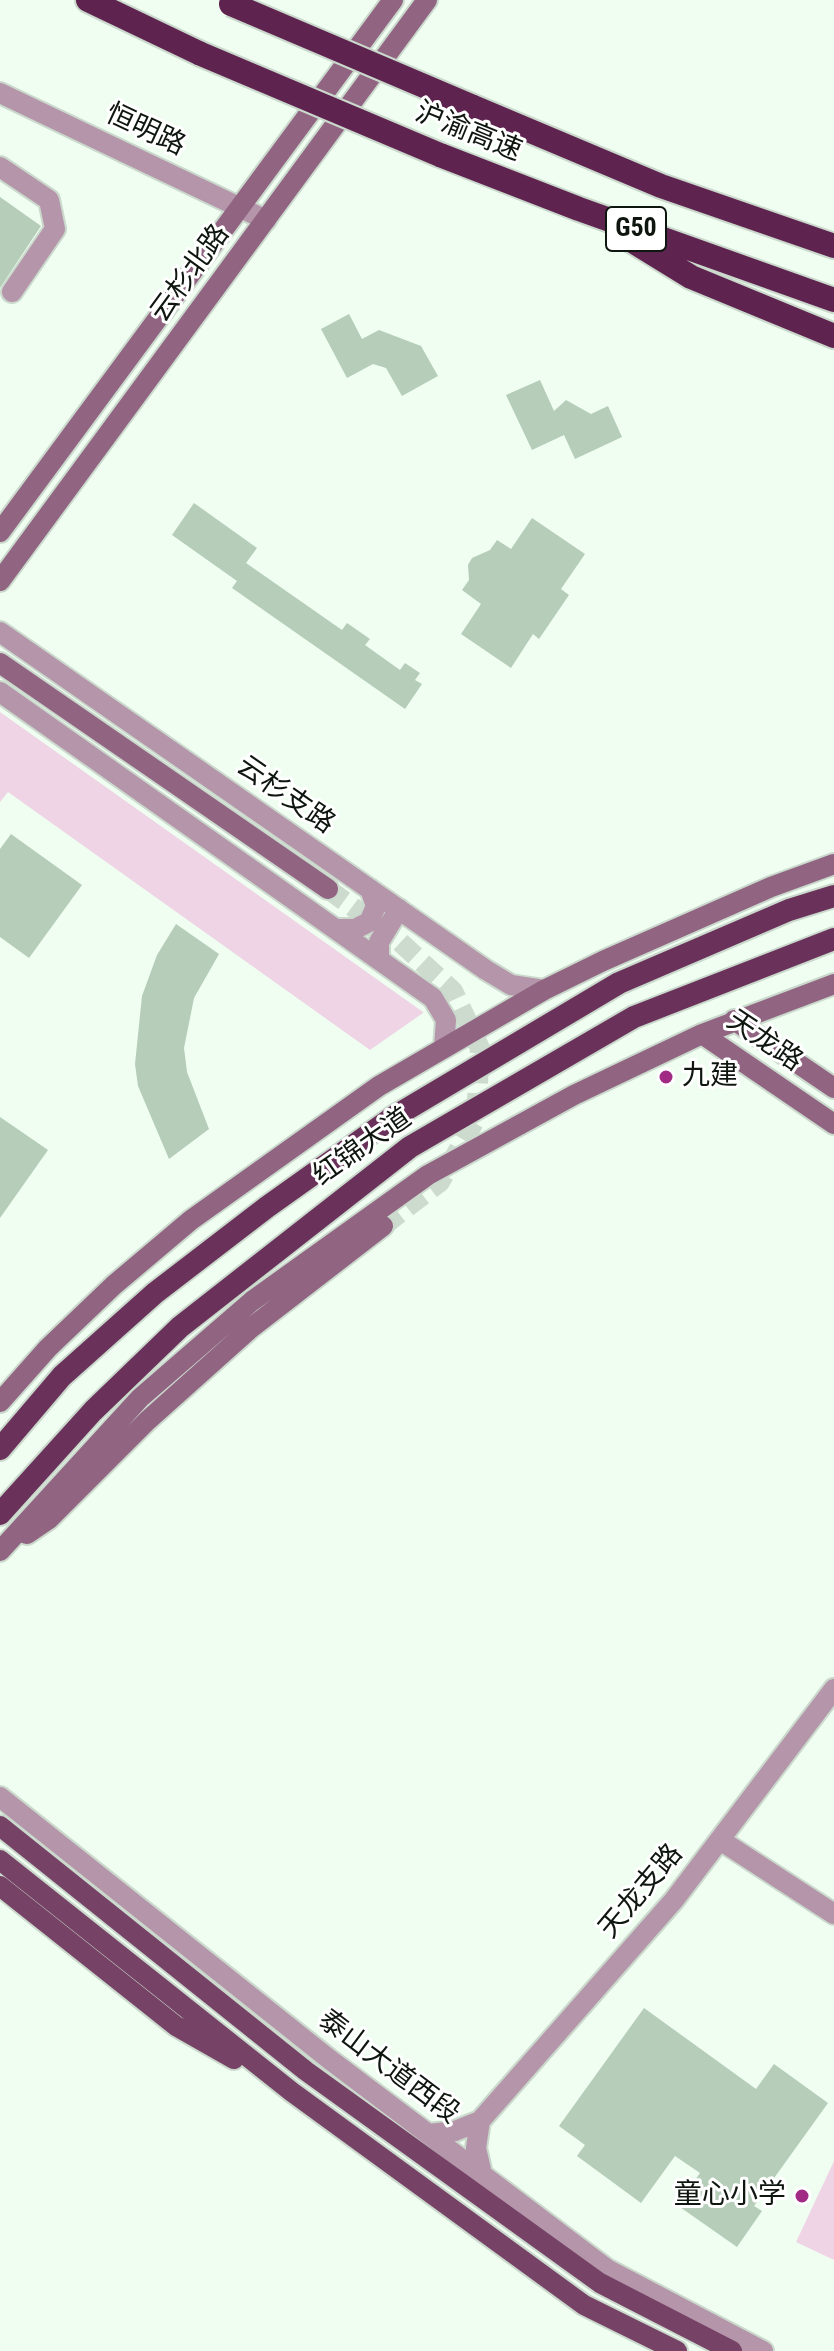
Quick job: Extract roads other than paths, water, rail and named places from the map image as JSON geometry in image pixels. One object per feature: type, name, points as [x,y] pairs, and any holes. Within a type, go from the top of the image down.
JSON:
[{"type":"highway","name":"沪渝高速","points":[[88,0],[201,54],[440,155],[579,209],[834,300]]},
{"type":"highway","name":"沪渝高速","points":[[226,2],[661,186],[834,246]]},
{"type":"highway","points":[[579,209],[691,277],[834,336]]},
{"type":"highway","name":"红锦大道","points":[[0,1449],[62,1376],[155,1293],[267,1207],[392,1118],[619,983],[789,910],[834,896]]},
{"type":"highway","name":"红锦大道","points":[[0,1514],[93,1411],[180,1327],[410,1147],[634,1017],[834,939]]},
{"type":"main road","name":"云杉北路","points":[[0,532],[393,0]]},
{"type":"main road","name":"云杉北路","points":[[0,581],[427,0]]},
{"type":"main road","points":[[0,663],[328,889]]},
{"type":"main road","name":"红锦大道","points":[[0,1402],[48,1348],[114,1285],[191,1220],[379,1086],[544,990],[771,887],[834,864]]},
{"type":"main road","points":[[0,1551],[140,1398],[252,1301],[428,1175],[574,1095],[702,1034],[834,984]]},
{"type":"main road","name":"天龙路","points":[[734,1020],[834,1088]]},
{"type":"main road","name":"天龙路","points":[[702,1034],[834,1124]]},
{"type":"main road","points":[[0,1551],[49,1519],[147,1421],[251,1328],[383,1226]]},
{"type":"main road","name":"泰山大道西段","points":[[0,1826],[306,2071],[600,2283],[732,2351]]},
{"type":"main road","points":[[0,1860],[292,2092],[584,2305],[677,2351]]},
{"type":"main road","points":[[0,1886],[176,2026],[292,2092]]},
{"type":"street","name":"恒明路","points":[[0,93],[266,220]]},
{"type":"street","points":[[0,167],[49,200],[55,229],[12,292]]},
{"type":"street","name":"云杉支路","points":[[0,632],[511,985],[544,990]]},
{"type":"street","points":[[0,692],[433,998],[446,1020],[444,1048]]},
{"type":"street","points":[[335,929],[355,929],[369,922],[376,906],[370,889]]},
{"type":"street","points":[[379,960],[379,942],[399,909]]},
{"type":"street","name":"天龙支路","points":[[480,2121],[674,1900],[834,1689]]},
{"type":"street","name":"泰山大道西段","points":[[0,1797],[329,2059],[607,2269],[763,2351]]},
{"type":"street","points":[[720,1840],[834,1914]]},
{"type":"street","points":[[429,2134],[455,2131],[480,2121]]},
{"type":"street","points":[[480,2121],[476,2148],[482,2174]]},
{"type":"tunnel","points":[[328,889],[399,941],[453,991],[480,1048],[476,1119],[440,1182],[383,1226]]},
{"type":"place","name":"九建","points":[[666,1077]]},
{"type":"place","name":"童心小学","points":[[802,2196]]}]
